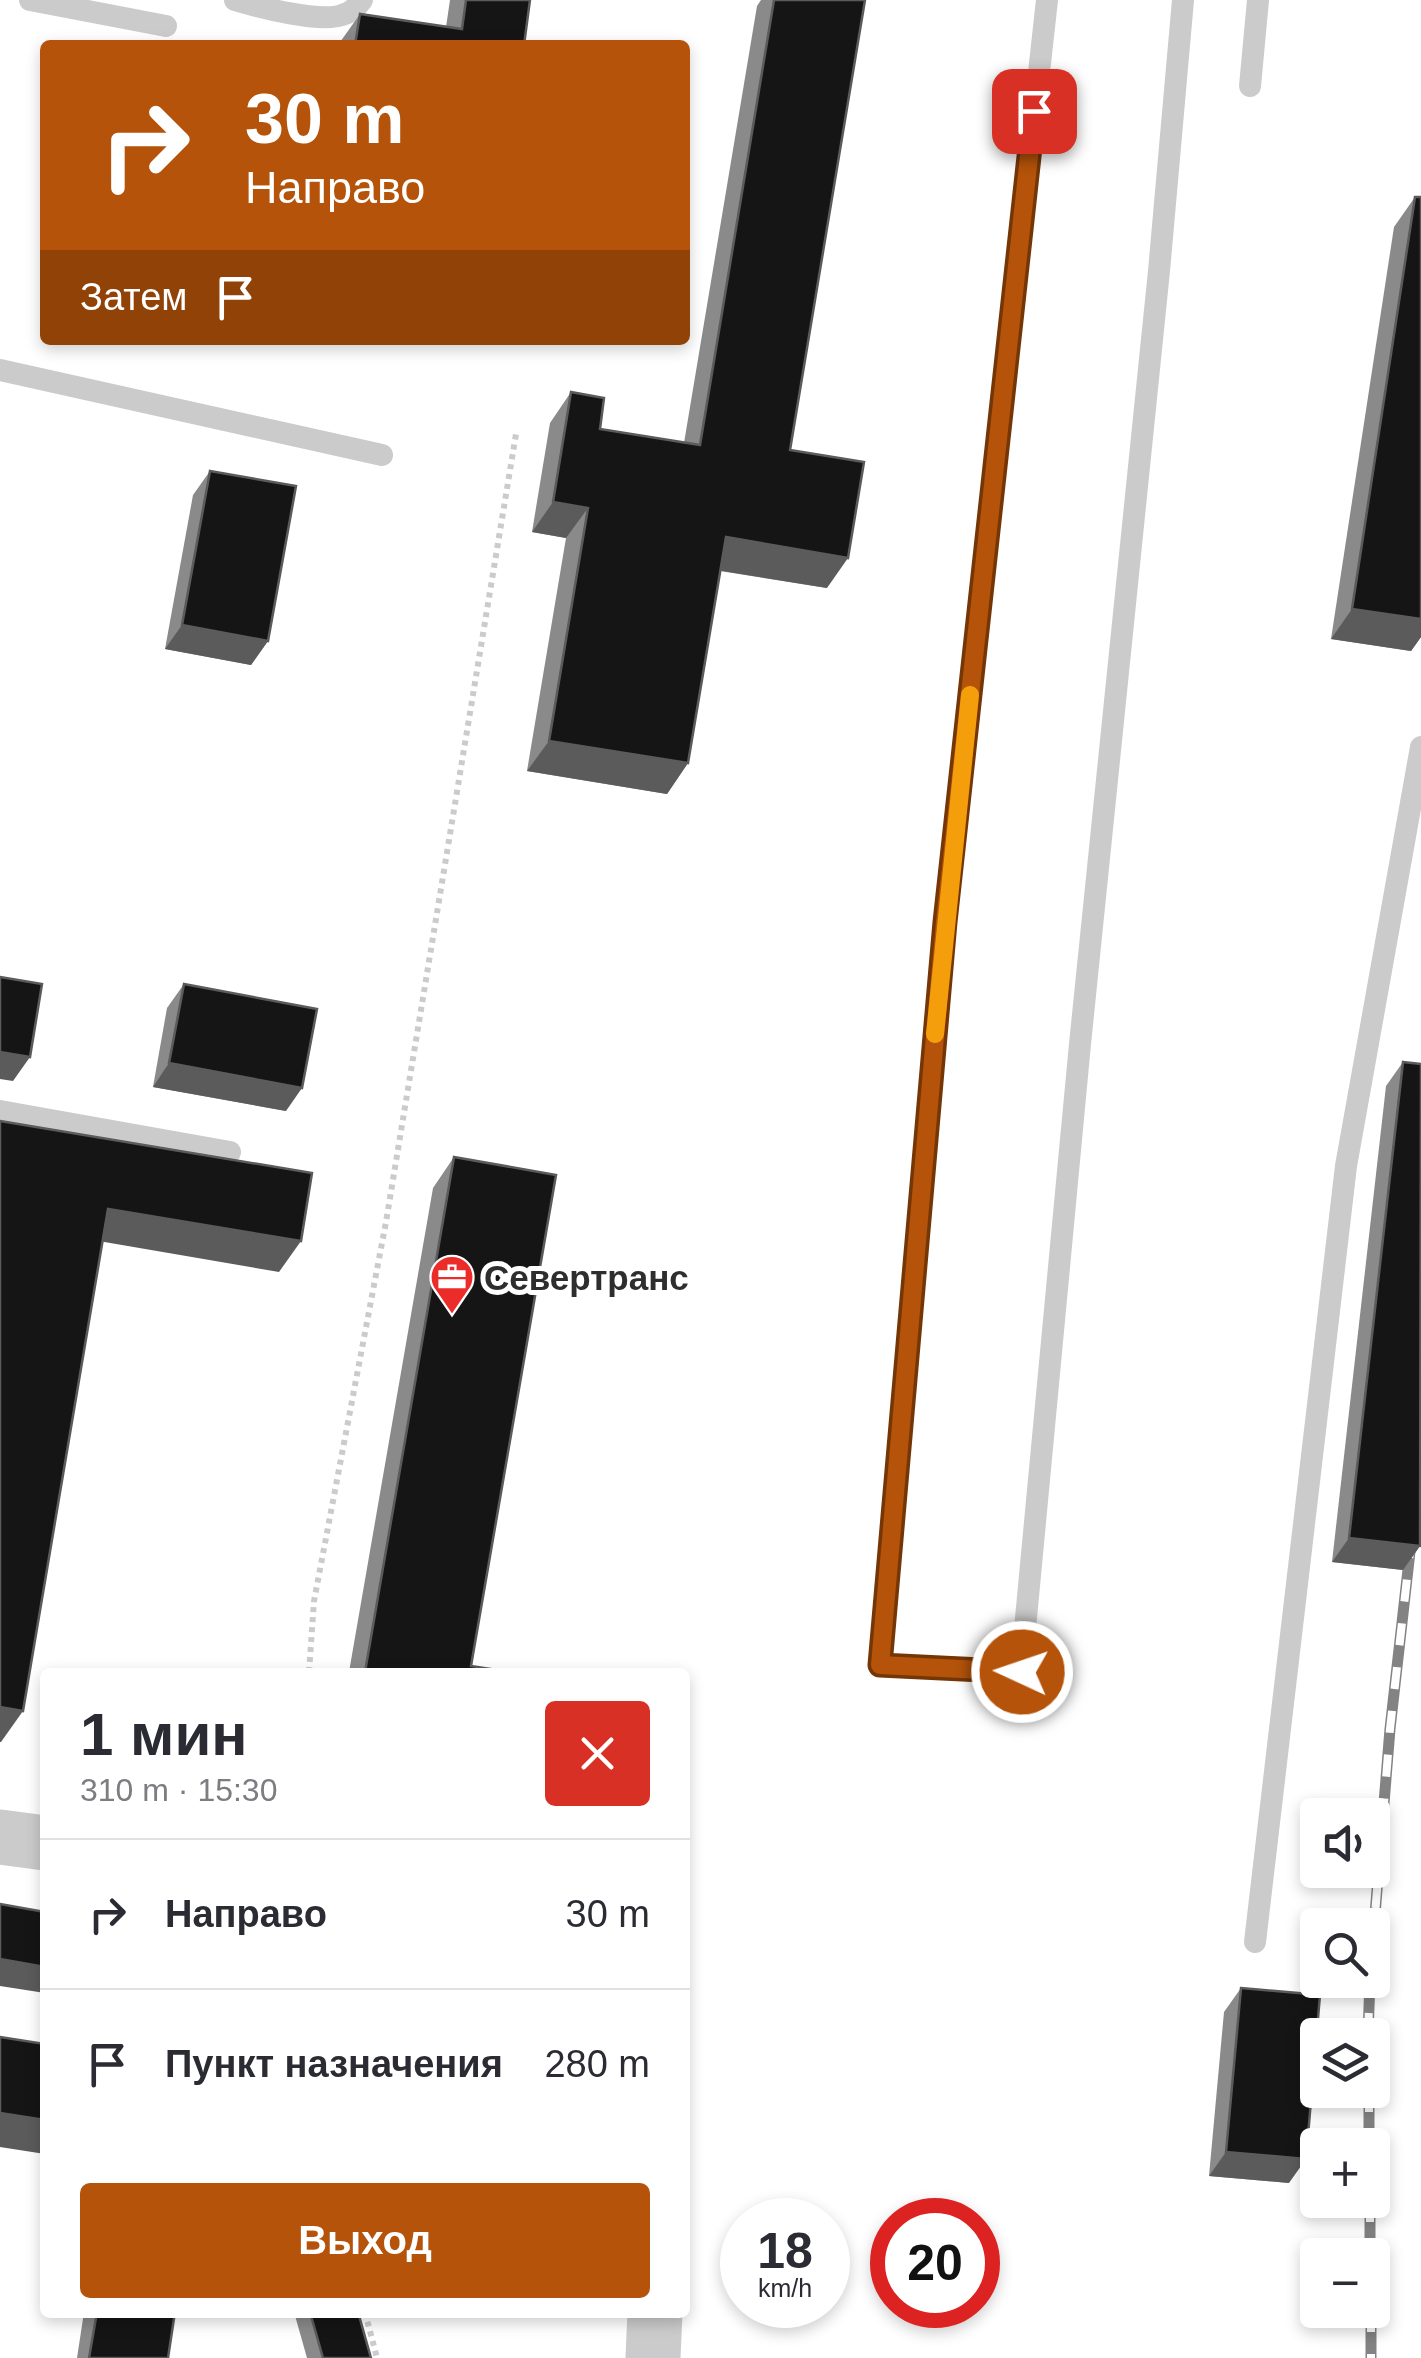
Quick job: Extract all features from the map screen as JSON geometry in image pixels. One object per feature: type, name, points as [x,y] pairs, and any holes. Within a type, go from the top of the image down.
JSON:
[{"type":"street","points":[[0,1837],[40,1842]]},
{"type":"street","points":[[653,2358],[656,2318]]},
{"type":"lane","points":[[30,0],[166,26]]},
{"type":"lane","points":[[235,0],[323,18],[344,15],[362,0]]},
{"type":"lane","points":[[1047,0],[945,922],[880,1665],[1022,1672],[1183,0]]},
{"type":"lane","points":[[1250,86],[1258,0]]},
{"type":"lane","points":[[0,370],[382,455]]},
{"type":"lane","points":[[1255,1942],[1346,1166],[1421,746]]},
{"type":"lane","points":[[0,1111],[230,1152]]},
{"type":"path","points":[[308,1668],[314,1600],[386,1222],[516,434]]},
{"type":"path","points":[[367,2318],[377,2358]]},
{"type":"building","points":[[466,0],[530,0],[525,40],[356,40],[360,14],[462,29]]},
{"type":"building","points":[[774,0],[865,0],[790,450],[864,462],[848,558],[726,537],[688,763],[549,741],[588,508],[553,502],[571,392],[604,398],[600,429],[700,445]]},
{"type":"building","points":[[1415,197],[1421,197],[1421,619],[1352,609]]},
{"type":"building","points":[[210,471],[296,486],[268,641],[182,625]]},
{"type":"building","points":[[0,977],[42,984],[30,1057],[0,1052]]},
{"type":"building","points":[[184,984],[317,1009],[302,1088],[169,1063]]},
{"type":"building","points":[[1403,1062],[1421,1064],[1420,1546],[1349,1538]]},
{"type":"building","points":[[0,1121],[312,1173],[301,1241],[108,1209],[23,1711],[0,1707]]},
{"type":"building","points":[[454,1157],[556,1175],[471,1666],[484,1668],[366,1668]]},
{"type":"building","points":[[0,1904],[40,1911],[40,1966],[0,1959]]},
{"type":"building","points":[[1241,1988],[1320,1998],[1318,2018],[1300,2018],[1300,2108],[1310,2108],[1309,2128],[1300,2128],[1300,2158],[1226,2152]]},
{"type":"building","points":[[0,2037],[40,2043],[40,2119],[0,2113]]},
{"type":"building","points":[[96,2318],[174,2318],[168,2358],[89,2358]]},
{"type":"building","points":[[312,2318],[360,2318],[371,2358],[323,2358]]},
{"type":"railway","points":[[1376,1908],[1412,1534]]},
{"type":"railway","points":[[1369,1998],[1369,2018]]},
{"type":"railway","points":[[1369,2108],[1369,2128]]},
{"type":"railway","points":[[1370,2218],[1370,2238]]},
{"type":"railway","points":[[1371,2328],[1371,2358]]},
{"type":"slow traffic","points":[[935,1034],[970,695]]},
{"type":"place","name":"Севертранс","points":[[452,1315]]},
{"type":"route","points":[[1022,1672],[880,1665],[945,922],[1034,111]]}]
